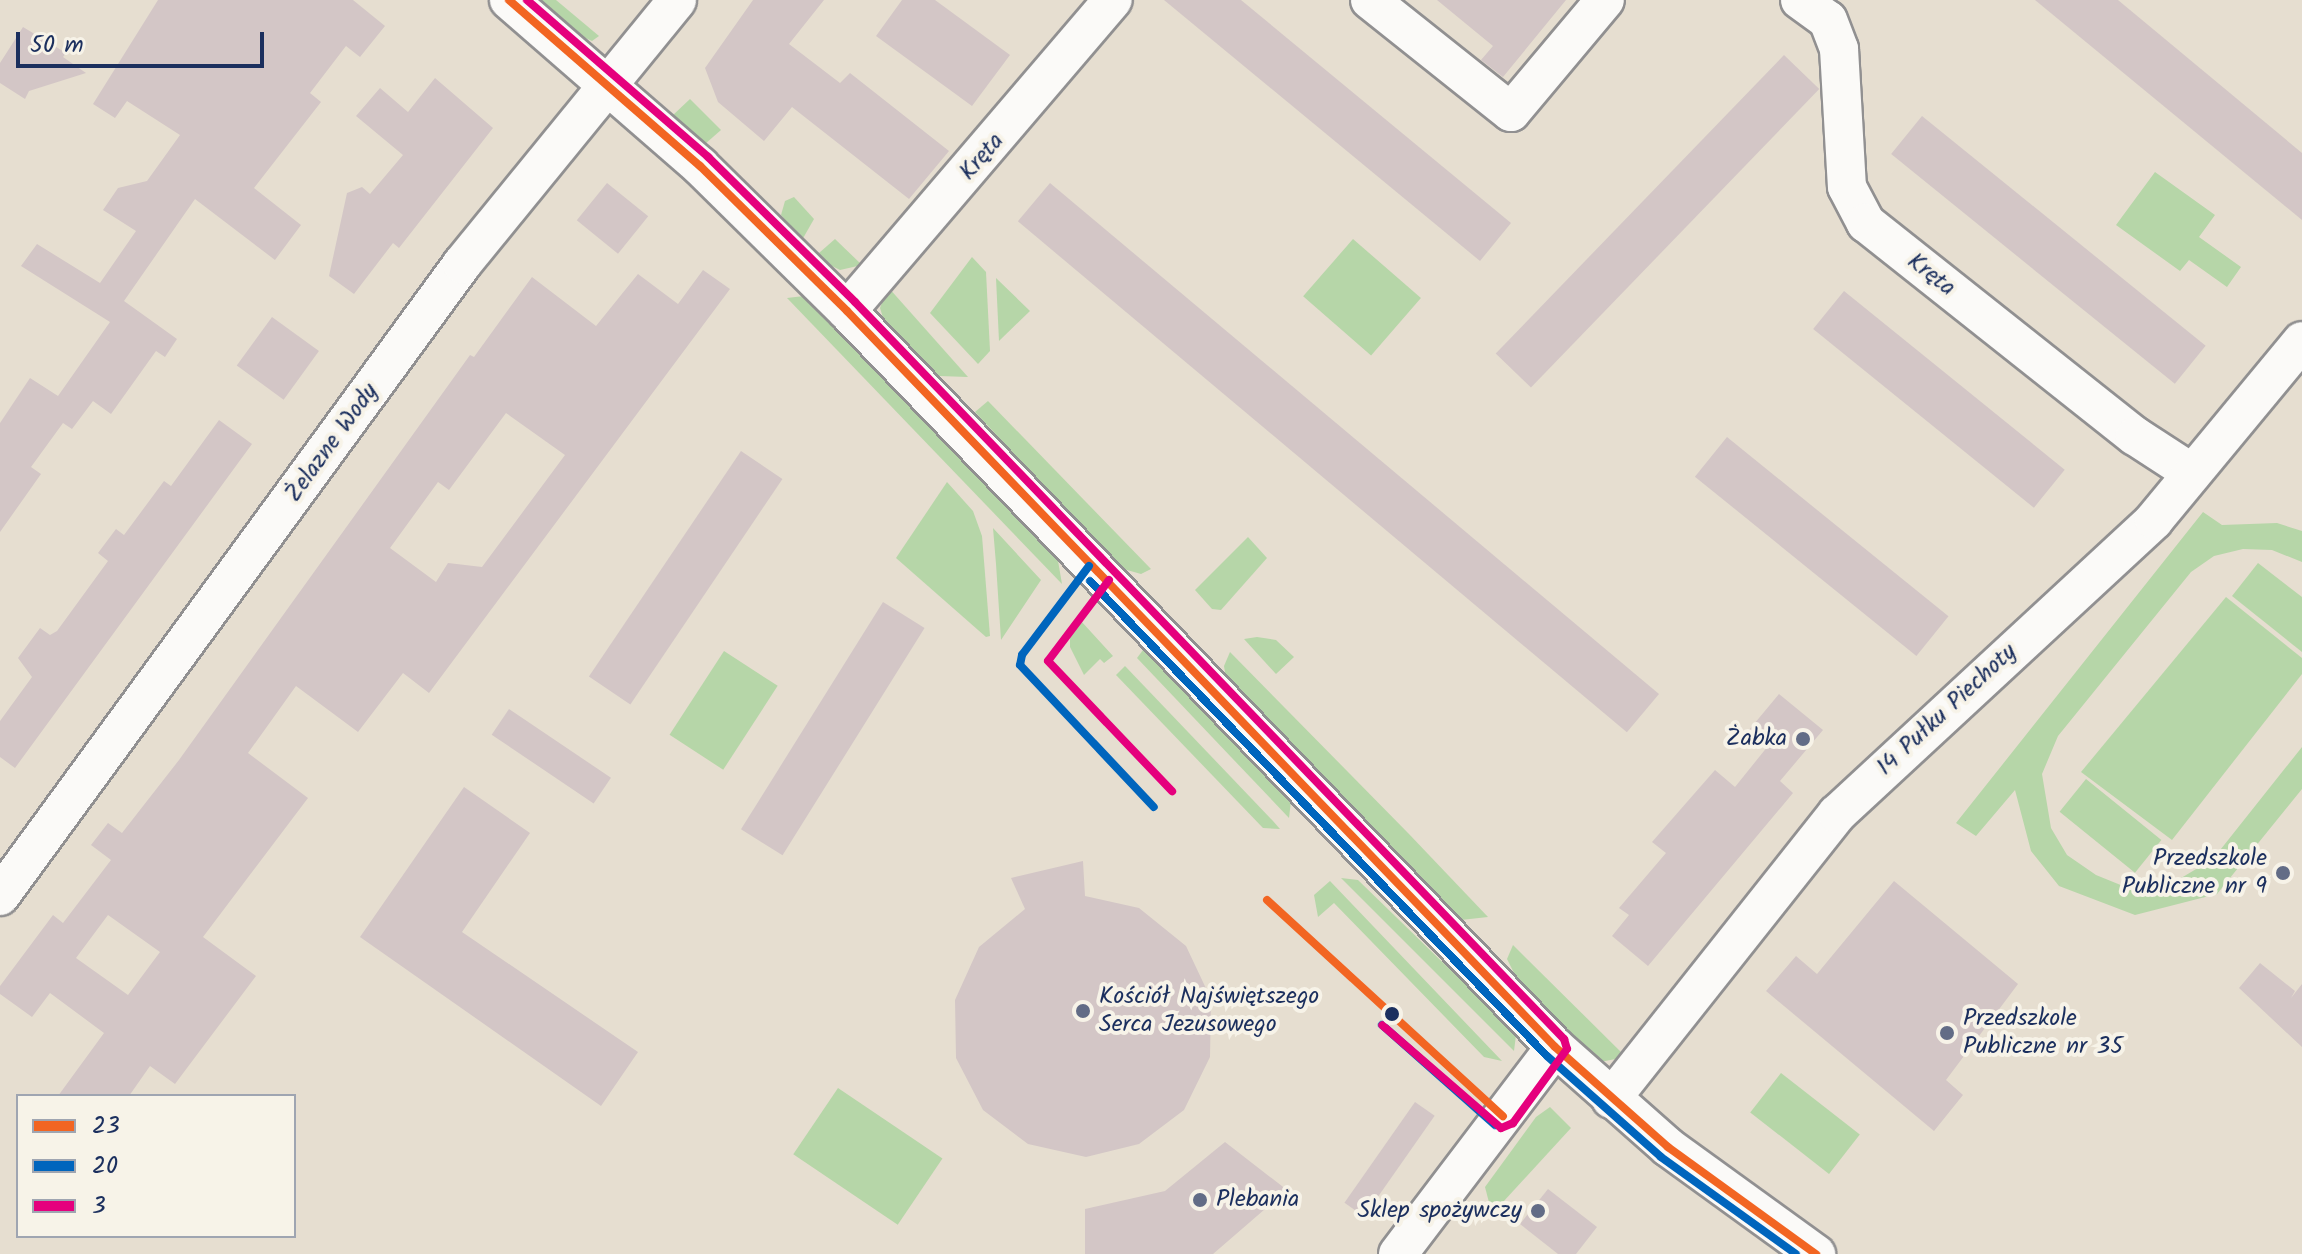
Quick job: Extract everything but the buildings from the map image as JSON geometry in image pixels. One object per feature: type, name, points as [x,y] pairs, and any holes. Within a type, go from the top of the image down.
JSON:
[{"type":"street","points":[[509,0],[609,83],[847,311],[1555,1047],[1611,1099],[1739,1203],[1816,1254]]},
{"type":"street","name":"Żelazne Wody","points":[[0,896],[462,264],[677,0]]},
{"type":"street","name":"Kręta","points":[[847,311],[1113,0]]},
{"type":"street","points":[[1370,0],[1511,112],[1605,0]]},
{"type":"street","name":"Kręta","points":[[1800,0],[1828,20],[1839,49],[1847,187],[1866,223],[2135,436],[2192,473]]},
{"type":"street","name":"14 Pułku Piechoty","points":[[1611,1099],[1837,814],[2154,520],[2302,341]]},
{"type":"street","points":[[1398,1254],[1555,1047]]},
{"type":"green space","points":[[537,0],[556,0],[599,36],[592,41],[581,36]]},
{"type":"green space","points":[[690,99],[721,130],[705,144],[672,116]]},
{"type":"green space","points":[[2155,172],[2215,215],[2199,237],[2241,267],[2227,287],[2189,260],[2180,271],[2116,225]]},
{"type":"green space","points":[[794,197],[814,219],[802,240],[781,215],[785,201]]},
{"type":"green space","points":[[835,239],[862,265],[840,270],[820,260],[819,253]]},
{"type":"green space","points":[[1353,239],[1421,298],[1371,355],[1303,296]]},
{"type":"green space","points":[[972,257],[986,272],[990,351],[978,364],[930,313]]},
{"type":"green space","points":[[996,278],[1030,311],[999,341]]},
{"type":"green space","points":[[888,287],[968,377],[939,376],[884,321],[880,308]]},
{"type":"green space","points":[[804,296],[1057,555],[1062,584],[787,298]]},
{"type":"green space","points":[[988,401],[1151,569],[1141,574],[1120,568],[975,412]]},
{"type":"green space","points":[[947,482],[973,511],[982,536],[990,636],[986,637],[896,558]]},
{"type":"green space","points":[[2203,512],[2222,525],[2277,523],[2302,531],[2302,562],[2272,550],[2243,549],[2214,556],[2191,572],[2058,736],[2042,774],[2051,828],[2067,855],[2096,875],[2128,888],[2171,884],[2213,859],[2302,747],[2302,789],[2217,894],[2135,915],[2059,886],[2031,851],[2015,790],[1976,836],[1956,823]]},
{"type":"green space","points":[[993,528],[1041,580],[1001,640],[996,564]]},
{"type":"green space","points":[[1248,537],[1267,558],[1221,610],[1212,609],[1195,590]]},
{"type":"green space","points":[[2258,563],[2302,597],[2302,652],[2232,596]]},
{"type":"green space","points":[[2226,597],[2302,658],[2302,674],[2172,840],[2081,772]]},
{"type":"green space","points":[[1081,621],[1113,656],[1104,663],[1100,659],[1084,675],[1070,647],[1070,636]]},
{"type":"green space","points":[[1257,637],[1276,640],[1294,657],[1276,674],[1244,639]]},
{"type":"green space","points":[[1146,646],[1291,801],[1289,818],[1137,658]]},
{"type":"green space","points":[[724,651],[778,686],[723,770],[670,735]]},
{"type":"green space","points":[[1230,652],[1488,917],[1461,920],[1226,679],[1224,666]]},
{"type":"green space","points":[[1125,666],[1280,829],[1263,828],[1116,675]]},
{"type":"green space","points":[[2086,779],[2161,840],[2135,873],[2060,812]]},
{"type":"green space","points":[[1341,878],[1358,880],[1505,1023],[1516,1035],[1514,1051]]},
{"type":"green space","points":[[1330,881],[1502,1061],[1484,1057],[1334,903],[1318,917],[1314,895]]},
{"type":"green space","points":[[1513,945],[1626,1057],[1600,1062],[1521,987],[1507,959]]},
{"type":"green space","points":[[1781,1073],[1860,1135],[1829,1174],[1750,1112]]},
{"type":"green space","points":[[838,1088],[942,1158],[898,1225],[793,1154]]},
{"type":"green space","points":[[1550,1107],[1571,1128],[1492,1214],[1485,1187],[1536,1117]]},
{"type":"transit line","name":"23","points":[[509,0],[700,166],[847,311],[1555,1047],[1668,1147],[1816,1254]]},
{"type":"transit line","name":"3","points":[[527,0],[708,157],[855,302],[1564,1039],[1567,1049],[1513,1123],[1501,1128],[1382,1025]]},
{"type":"transit line","name":"20","points":[[1089,566],[1022,655],[1020,665],[1154,807]]},
{"type":"transit line","name":"3","points":[[1109,580],[1048,661],[1172,791]]},
{"type":"transit line","name":"20","points":[[1090,581],[1547,1056],[1661,1157],[1796,1254]]},
{"type":"transit line","name":"23","points":[[1267,900],[1503,1116]]},
{"type":"transit line","name":"20","points":[[1382,1025],[1495,1125]]},
{"type":"place","name":"Żabka","points":[[1803,739]]},
{"type":"place","name":"Przedszkole Publiczne nr 9","points":[[2283,873]]},
{"type":"place","name":"Kościół Najświętszego Serca Jezusowego","points":[[1083,1011]]},
{"type":"place","name":"Przedszkole Publiczne nr 35","points":[[1947,1033]]},
{"type":"place","name":"Plebania","points":[[1200,1200]]},
{"type":"place","name":"Sklep spożywczy","points":[[1538,1211]]}]
